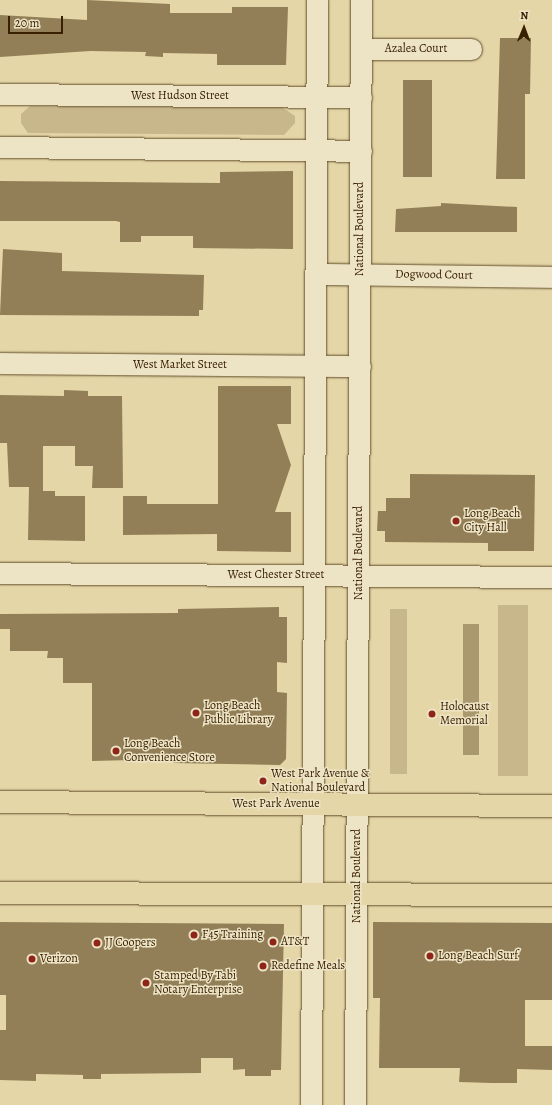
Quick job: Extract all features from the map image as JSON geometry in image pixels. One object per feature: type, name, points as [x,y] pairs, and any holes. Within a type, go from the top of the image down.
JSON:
[{"type":"highway","name":"West Park Avenue","points":[[0,802],[552,806]]},
{"type":"highway","points":[[0,893],[552,895]]},
{"type":"street","points":[[311,1105],[314,804],[317,0]]},
{"type":"street","name":"National Boulevard","points":[[355,1105],[358,805],[361,0]]},
{"type":"street","name":"Azalea Court","points":[[361,49],[471,49]]},
{"type":"street","name":"West Hudson Street","points":[[0,94],[361,97]]},
{"type":"street","points":[[0,147],[361,151]]},
{"type":"street","name":"Dogwood Court","points":[[316,274],[552,277]]},
{"type":"street","name":"West Market Street","points":[[0,363],[360,366]]},
{"type":"street","name":"West Chester Street","points":[[0,573],[552,577]]},
{"type":"shaded area","points":[[30,106],[282,107],[295,116],[295,123],[284,135],[28,133],[21,123],[21,114]]},
{"type":"shaded area","points":[[498,605],[528,605],[528,776],[498,776]]},
{"type":"shaded area","points":[[390,609],[407,609],[407,774],[390,774]]},
{"type":"shaded area","points":[[463,624],[479,624],[479,755],[463,755]]},
{"type":"building","points":[[87,0],[170,4],[170,13],[232,13],[232,7],[288,7],[286,65],[217,65],[217,54],[163,53],[163,57],[145,56],[146,52],[90,51],[0,57],[0,15],[87,20]]},
{"type":"building","points":[[500,38],[531,38],[530,94],[525,94],[525,179],[496,179]]},
{"type":"building","points":[[403,80],[432,80],[432,177],[403,177]]},
{"type":"building","points":[[293,171],[293,249],[193,248],[193,236],[141,236],[141,242],[120,242],[120,222],[116,221],[0,221],[0,181],[220,183],[220,172]]},
{"type":"building","points":[[441,203],[517,207],[517,232],[395,232],[396,209],[441,206]]},
{"type":"building","points":[[3,249],[62,253],[62,271],[204,275],[203,310],[199,310],[199,316],[0,315]]},
{"type":"building","points":[[218,386],[291,386],[291,424],[277,424],[291,465],[275,512],[291,512],[291,552],[217,551],[217,534],[123,535],[123,496],[147,496],[147,504],[218,504]]},
{"type":"building","points":[[64,390],[88,391],[88,396],[122,396],[123,488],[92,488],[93,466],[75,466],[75,446],[43,446],[43,491],[55,491],[55,496],[85,496],[85,541],[28,540],[29,487],[9,487],[7,443],[0,443],[0,395],[64,396]]},
{"type":"building","name":"Long Beach City Hall","points":[[410,474],[535,475],[534,551],[488,551],[488,543],[385,542],[385,531],[377,531],[378,511],[386,511],[386,498],[410,498]]},
{"type":"building","points":[[279,607],[279,617],[287,617],[287,663],[277,662],[277,692],[287,693],[286,759],[280,765],[173,763],[173,759],[92,761],[92,683],[63,683],[63,658],[47,658],[48,651],[10,651],[10,629],[0,629],[0,614],[178,613],[178,609]]},
{"type":"building","points":[[0,922],[284,924],[281,1070],[271,1070],[271,1076],[245,1076],[245,1069],[233,1070],[233,1058],[201,1058],[201,1073],[101,1074],[101,1079],[83,1079],[83,1075],[36,1074],[36,1081],[0,1080],[0,1030],[6,1030],[6,995],[0,995]]},
{"type":"building","points":[[373,922],[552,923],[552,1000],[525,1000],[525,1046],[552,1046],[552,1070],[517,1069],[517,1083],[492,1083],[459,1082],[460,1068],[379,1068],[380,998],[373,998]]},
{"type":"place","name":"Long Beach City Hall","points":[[456,521]]},
{"type":"place","name":"Long Beach Public Library","points":[[196,713]]},
{"type":"place","name":"Holocaust Memorial","points":[[432,714]]},
{"type":"place","name":"Long Beach Convenience Store","points":[[116,751]]},
{"type":"place","name":"West Park Avenue & National Boulevard","points":[[263,781]]},
{"type":"place","name":"F45 Training","points":[[194,935]]},
{"type":"place","name":"AT&T","points":[[273,942]]},
{"type":"place","name":"JJ Coopers","points":[[97,943]]},
{"type":"place","name":"Long Beach Surf","points":[[430,956]]},
{"type":"place","name":"Verizon","points":[[32,959]]},
{"type":"place","name":"Redefine Meals","points":[[263,966]]},
{"type":"place","name":"Stamped By Tabi Notary Enterprise","points":[[146,983]]}]
